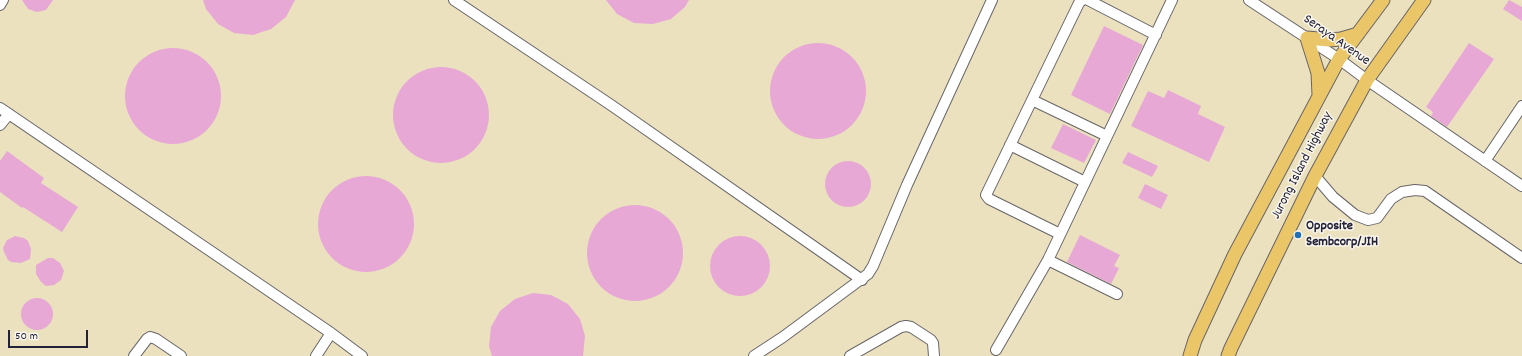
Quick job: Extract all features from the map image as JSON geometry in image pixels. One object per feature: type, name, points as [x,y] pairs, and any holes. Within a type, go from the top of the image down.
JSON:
[{"type":"main road","name":"Jurong Island Highway","points":[[1190,356],[1195,340],[1234,254],[1339,59],[1383,0]]},
{"type":"main road","name":"Jurong Island Highway","points":[[1228,356],[1315,176],[1367,80],[1424,0]]},
{"type":"main road","points":[[1319,96],[1318,73],[1307,38],[1329,40],[1341,39],[1358,34]]},
{"type":"street","points":[[0,5],[3,0]]},
{"type":"street","points":[[454,0],[611,105],[862,280]]},
{"type":"street","points":[[754,356],[862,280],[868,274],[873,266],[907,185],[992,0]]},
{"type":"street","points":[[1060,234],[987,197],[987,192],[1079,3],[1082,0]]},
{"type":"street","points":[[1088,0],[1156,35]]},
{"type":"street","points":[[996,350],[1048,260],[1172,0]]},
{"type":"street","name":"Seraya Avenue","points":[[1249,0],[1339,59],[1367,80],[1522,186]]},
{"type":"street","points":[[1032,100],[1107,136]]},
{"type":"street","points":[[1485,160],[1522,106]]},
{"type":"street","points":[[0,125],[4,111],[331,333],[362,356]]},
{"type":"street","points":[[1010,145],[1085,182]]},
{"type":"street","points":[[1315,176],[1333,197],[1355,215],[1368,220],[1377,218],[1391,199],[1402,192],[1415,190],[1425,192],[1522,258]]},
{"type":"street","points":[[1048,260],[1117,294]]},
{"type":"street","points":[[850,356],[901,326],[911,327],[931,340],[933,343],[934,356]]},
{"type":"street","points":[[316,356],[331,333]]},
{"type":"street","points":[[134,356],[150,337],[156,339],[181,356]]},
{"type":"building","points":[[22,0],[53,0],[46,10],[37,12],[28,9]]},
{"type":"building","points":[[203,0],[295,0],[286,17],[271,29],[253,35],[234,33],[218,24],[206,9]]},
{"type":"building","points":[[606,0],[689,0],[685,7],[671,19],[653,24],[634,23],[617,14]]},
{"type":"building","points":[[1509,0],[1522,7],[1522,21],[1503,9]]},
{"type":"building","points":[[1104,26],[1143,45],[1110,114],[1071,95]]},
{"type":"building","points":[[818,43],[836,47],[852,57],[862,73],[866,91],[862,109],[852,125],[836,135],[818,139],[800,135],[784,125],[774,109],[770,91],[774,73],[784,57],[800,47]]},
{"type":"building","points":[[1469,43],[1494,59],[1447,127],[1431,116],[1433,112],[1426,107]]},
{"type":"building","points":[[173,48],[191,52],[207,62],[217,78],[221,96],[217,114],[207,130],[191,140],[173,144],[155,140],[139,130],[129,114],[125,96],[129,78],[139,62],[155,52]]},
{"type":"building","points":[[441,67],[459,71],[475,81],[485,97],[489,115],[485,133],[475,149],[459,159],[441,163],[423,159],[407,149],[397,133],[393,115],[397,97],[407,81],[423,71]]},
{"type":"building","points":[[1168,90],[1201,106],[1198,114],[1225,127],[1209,162],[1131,126],[1148,91],[1164,98]]},
{"type":"building","points":[[1063,124],[1096,140],[1084,163],[1051,148]]},
{"type":"building","points":[[7,151],[44,178],[41,183],[78,207],[62,232],[23,207],[22,208],[0,192],[0,161]]},
{"type":"building","points":[[1128,152],[1158,166],[1152,177],[1122,163]]},
{"type":"building","points":[[853,161],[865,167],[870,175],[870,193],[865,201],[857,206],[843,207],[831,201],[826,193],[825,179],[831,167],[839,162]]},
{"type":"building","points":[[366,176],[384,180],[400,190],[410,206],[414,224],[410,242],[400,258],[384,268],[366,272],[348,268],[332,258],[322,242],[318,224],[322,206],[332,190],[348,180]]},
{"type":"building","points":[[1145,184],[1168,195],[1161,209],[1138,198]]},
{"type":"building","points":[[635,205],[653,209],[669,219],[679,235],[683,253],[679,271],[669,287],[653,297],[635,301],[617,297],[601,287],[591,271],[587,253],[591,235],[601,219],[617,209]]},
{"type":"building","points":[[1080,235],[1120,255],[1114,266],[1119,268],[1111,284],[1067,262]]},
{"type":"building","points":[[15,236],[24,238],[28,241],[31,249],[30,259],[21,263],[11,262],[8,260],[3,248],[7,240]]},
{"type":"building","points":[[740,236],[757,241],[765,249],[770,266],[765,283],[757,291],[740,296],[723,291],[715,283],[710,266],[715,249],[723,241]]},
{"type":"building","points":[[48,258],[53,258],[60,263],[64,271],[61,280],[54,285],[46,286],[41,282],[36,274],[36,265]]},
{"type":"building","points":[[533,293],[551,295],[568,304],[580,319],[585,336],[583,356],[492,356],[489,346],[491,327],[500,311],[515,299]]},
{"type":"building","points":[[34,298],[40,298],[50,305],[53,314],[52,320],[46,327],[40,330],[34,330],[24,323],[21,317],[21,311],[28,301]]},
{"type":"place","name":"Opposite Sembcorp/JIH","points":[[1298,235]]}]
